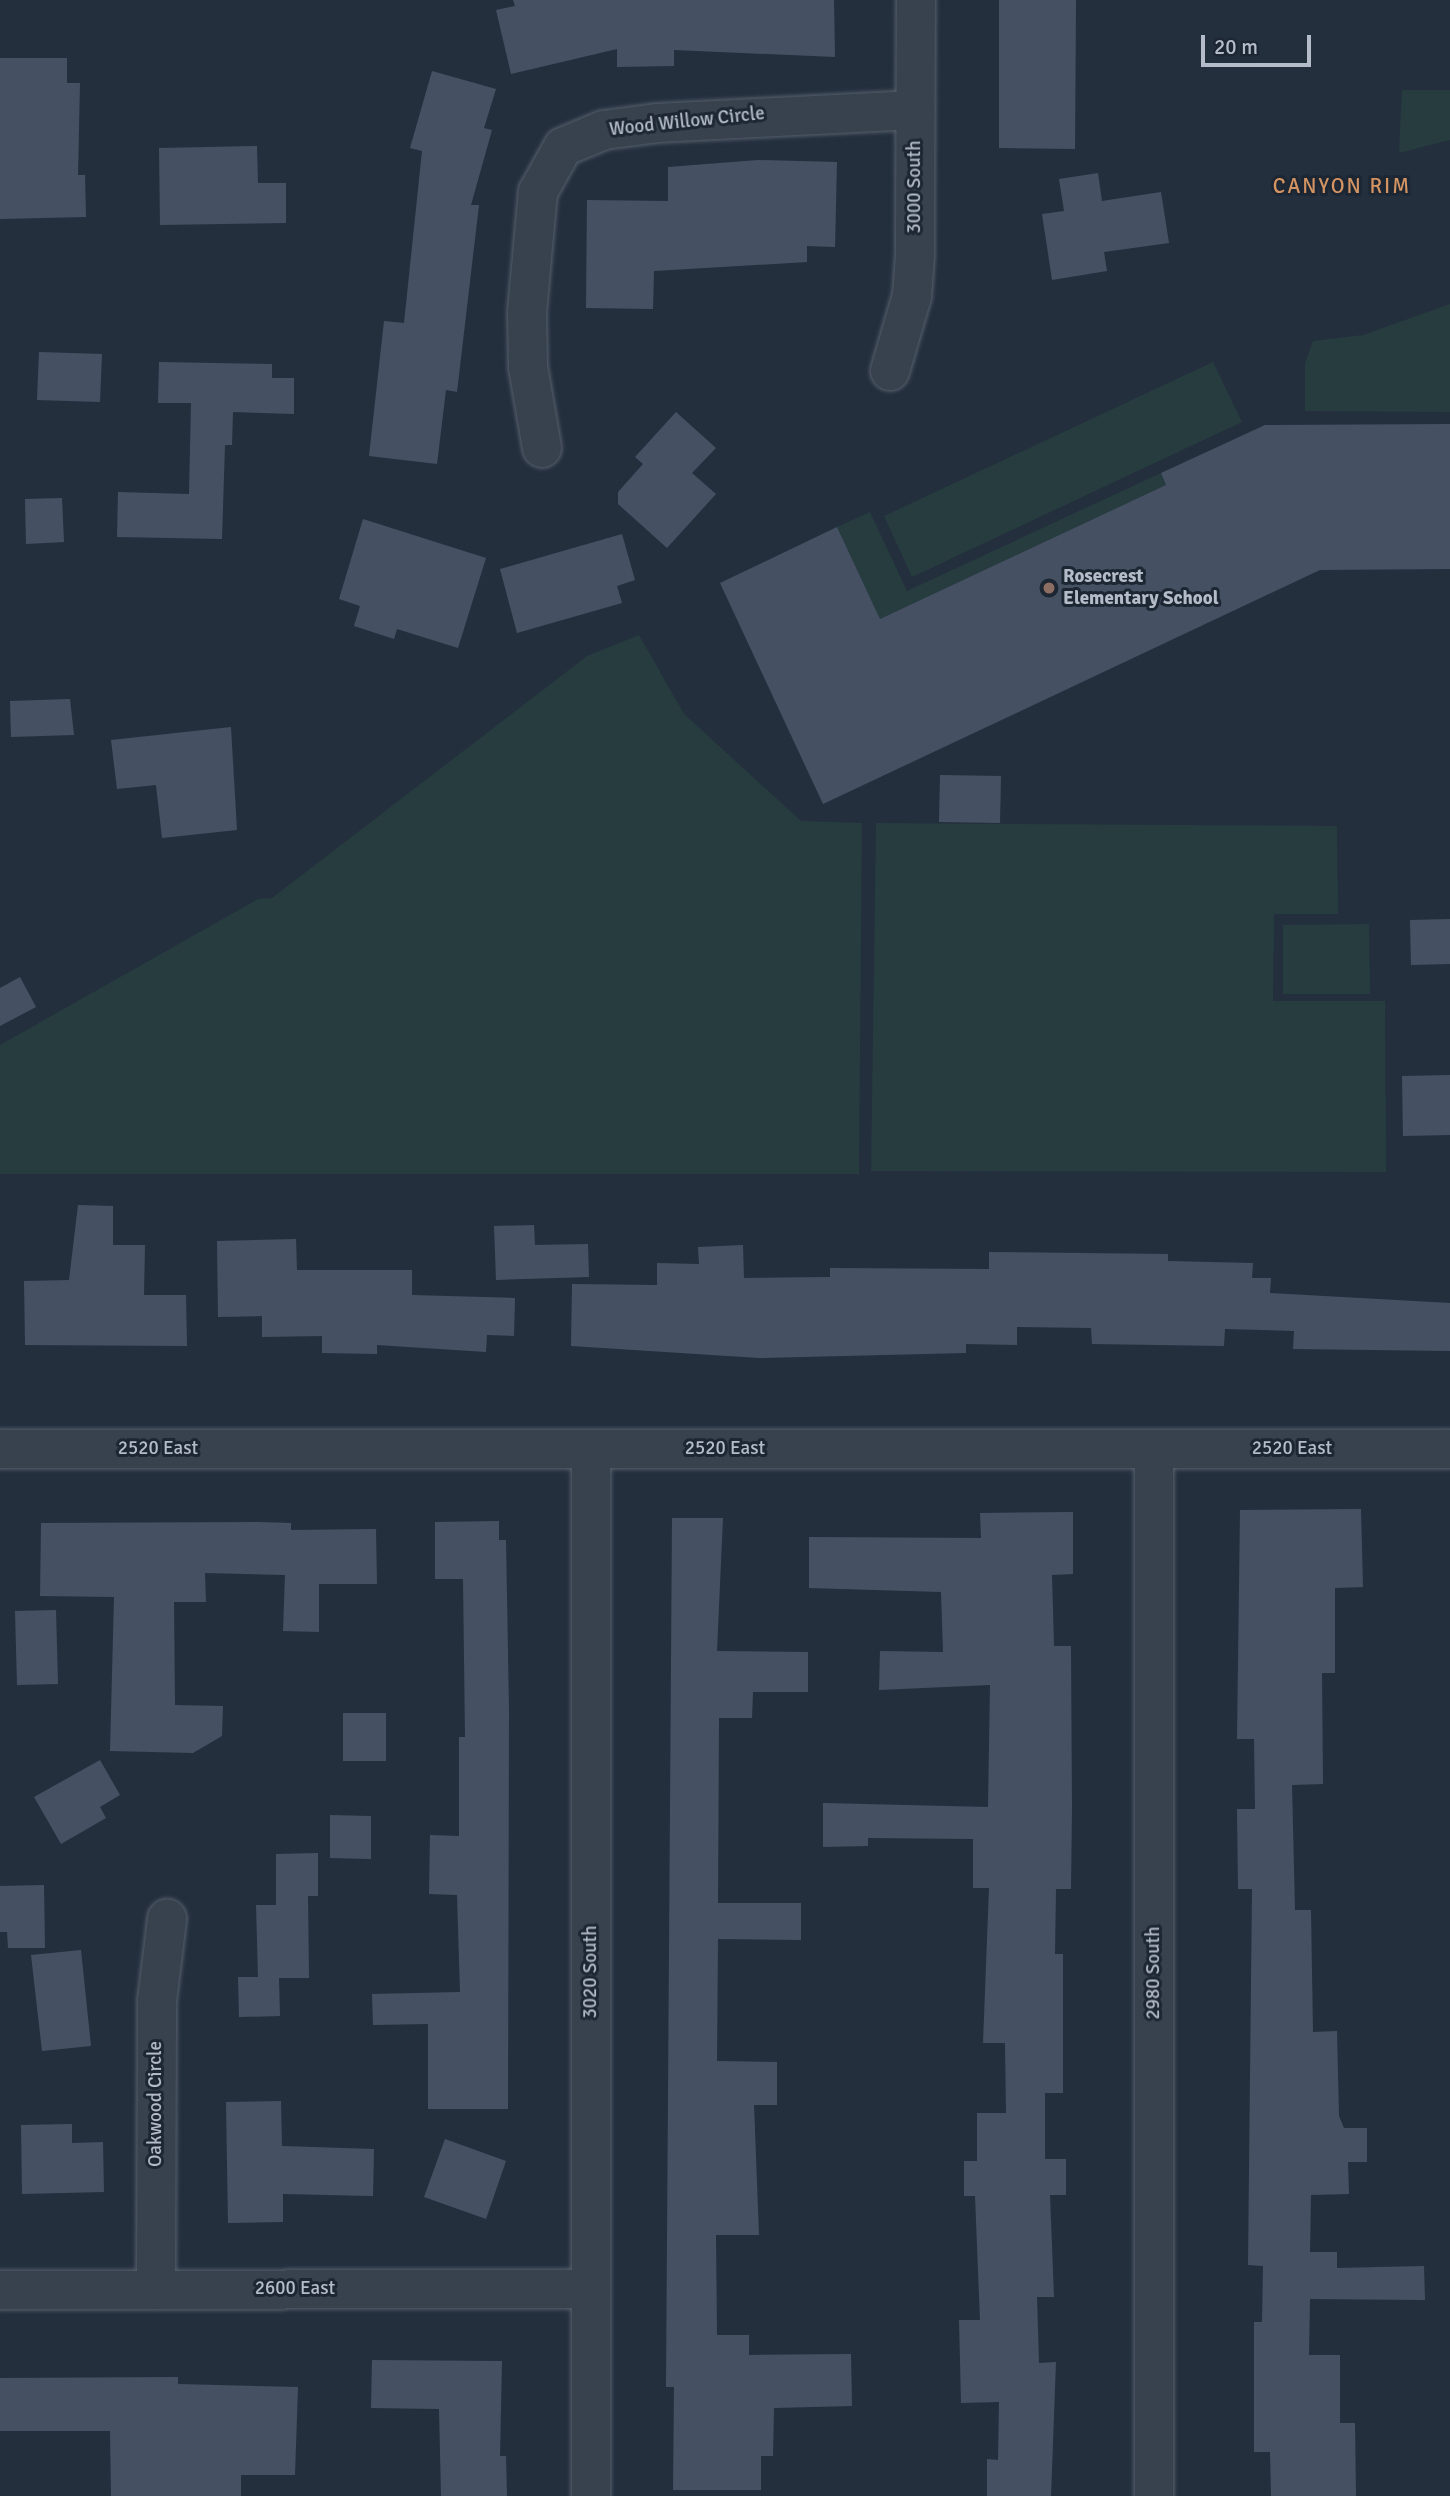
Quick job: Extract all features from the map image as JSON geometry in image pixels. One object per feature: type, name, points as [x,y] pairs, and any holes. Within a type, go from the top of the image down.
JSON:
[{"type":"street","name":"3000 South","points":[[890,371],[912,296],[916,0]]},
{"type":"street","name":"Wood Willow Circle","points":[[542,448],[527,312],[538,192],[563,147],[604,130],[657,123],[915,110]]},
{"type":"street","name":"2520 East","points":[[0,1449],[1450,1449]]},
{"type":"street","name":"3020 South","points":[[591,1449],[591,2496]]},
{"type":"street","name":"2980 South","points":[[1154,1449],[1154,2496]]},
{"type":"street","name":"Oakwood Circle","points":[[156,2290],[157,2001],[167,1919]]},
{"type":"street","name":"2600 East","points":[[0,2290],[591,2289]]},
{"type":"green space","points":[[1402,90],[1450,90],[1450,140],[1399,153]]},
{"type":"green space","points":[[1450,304],[1450,412],[1305,411],[1305,363],[1313,341],[1363,335]]},
{"type":"green space","points":[[1213,362],[1242,422],[912,577],[884,516]]},
{"type":"green space","points":[[1161,473],[1166,485],[880,619],[837,527],[870,512],[907,591]]},
{"type":"green space","points":[[639,635],[684,714],[801,821],[862,823],[859,1174],[0,1174],[0,1045],[258,899],[272,898],[587,656]]},
{"type":"green space","points":[[876,823],[1337,826],[1338,914],[1274,914],[1273,1001],[1385,1001],[1386,1172],[871,1171]]},
{"type":"green space","points":[[1369,924],[1370,994],[1283,994],[1283,925]]},
{"type":"building","points":[[513,0],[834,0],[835,57],[674,50],[674,66],[617,67],[617,49],[511,74],[496,10],[515,6]]},
{"type":"building","points":[[999,0],[1076,0],[1075,149],[999,148]]},
{"type":"building","points":[[0,58],[67,58],[67,83],[80,83],[78,175],[85,175],[86,217],[0,219]]},
{"type":"building","points":[[432,71],[496,89],[484,128],[492,130],[471,205],[479,205],[457,392],[446,390],[437,464],[369,456],[384,321],[404,323],[422,151],[410,148]]},
{"type":"building","points":[[257,146],[258,183],[286,183],[286,223],[160,225],[159,148]]},
{"type":"building","points":[[758,160],[837,162],[835,247],[807,246],[807,262],[654,271],[653,309],[586,308],[587,200],[668,201],[668,167]]},
{"type":"building","points":[[1098,173],[1102,201],[1161,192],[1169,243],[1104,252],[1107,271],[1052,280],[1042,214],[1064,211],[1059,179]]},
{"type":"building","points":[[39,352],[102,354],[100,402],[37,400]]},
{"type":"building","points":[[159,362],[272,364],[272,378],[294,378],[294,414],[233,412],[232,445],[225,445],[222,539],[117,537],[118,492],[189,494],[191,403],[158,403]]},
{"type":"building","points":[[676,412],[716,448],[692,473],[716,494],[667,548],[618,504],[618,492],[643,464],[635,457]]},
{"type":"building","points":[[1450,424],[1450,569],[1320,570],[823,804],[720,583],[837,527],[880,619],[1166,485],[1161,473],[1265,425]]},
{"type":"building","points":[[62,498],[64,542],[26,544],[25,499]]},
{"type":"building","points":[[363,519],[486,558],[458,648],[397,629],[394,639],[354,626],[360,606],[339,599]]},
{"type":"building","points":[[622,534],[635,580],[617,586],[622,603],[517,633],[500,569]]},
{"type":"building","points":[[70,699],[74,735],[11,737],[10,701]]},
{"type":"building","points":[[231,727],[237,830],[162,838],[156,785],[117,789],[111,740]]},
{"type":"building","points":[[940,775],[1001,776],[1000,823],[939,822]]},
{"type":"building","points":[[1450,919],[1450,964],[1411,965],[1410,920]]},
{"type":"building","points":[[20,977],[36,1007],[0,1026],[0,988]]},
{"type":"building","points":[[1450,1075],[1450,1135],[1403,1136],[1402,1076]]},
{"type":"building","points":[[78,1205],[113,1206],[113,1245],[145,1245],[144,1295],[186,1295],[187,1346],[25,1345],[24,1281],[69,1280]]},
{"type":"building","points":[[534,1225],[535,1245],[588,1244],[589,1277],[496,1280],[494,1226]]},
{"type":"building","points":[[296,1239],[297,1270],[412,1270],[412,1295],[515,1298],[514,1336],[487,1335],[486,1352],[377,1345],[377,1354],[322,1353],[322,1336],[262,1337],[262,1316],[218,1317],[217,1241]]},
{"type":"building","points":[[743,1245],[744,1278],[830,1277],[830,1268],[989,1269],[989,1252],[1168,1254],[1168,1261],[1253,1263],[1252,1278],[1271,1278],[1270,1293],[1450,1303],[1450,1351],[1293,1349],[1294,1331],[1225,1329],[1224,1346],[1092,1344],[1091,1328],[1017,1327],[1017,1345],[966,1344],[966,1353],[759,1358],[571,1346],[572,1284],[657,1285],[657,1263],[699,1264],[698,1247]]},
{"type":"building","points":[[1361,1509],[1363,1587],[1335,1588],[1335,1673],[1322,1673],[1323,1784],[1292,1785],[1295,1910],[1311,1910],[1313,2032],[1337,2031],[1339,2116],[1344,2128],[1367,2128],[1367,2162],[1348,2162],[1349,2194],[1311,2195],[1310,2252],[1337,2252],[1337,2268],[1424,2266],[1425,2300],[1310,2299],[1309,2355],[1340,2355],[1340,2423],[1355,2423],[1356,2496],[1271,2496],[1270,2452],[1254,2452],[1254,2322],[1262,2322],[1263,2266],[1248,2265],[1252,1889],[1238,1889],[1237,1809],[1255,1809],[1254,1739],[1237,1739],[1240,1510]]},
{"type":"building","points":[[1073,1512],[1073,1574],[1052,1575],[1054,1646],[1071,1646],[1072,1808],[1071,1889],[1056,1889],[1055,1954],[1063,1954],[1063,2093],[1045,2093],[1045,2159],[1066,2159],[1066,2195],[1050,2195],[1054,2297],[1037,2297],[1039,2363],[1056,2362],[1051,2496],[987,2496],[987,2459],[998,2460],[999,2402],[961,2403],[959,2320],[980,2320],[975,2196],[964,2196],[964,2161],[977,2161],[977,2113],[1006,2113],[1005,2043],[983,2043],[989,1888],[973,1888],[973,1839],[868,1838],[868,1846],[823,1847],[823,1803],[988,1807],[990,1685],[879,1690],[880,1651],[943,1652],[941,1592],[809,1588],[809,1537],[981,1538],[980,1513]]},
{"type":"building","points":[[672,1518],[723,1518],[717,1651],[808,1652],[808,1692],[753,1692],[752,1718],[719,1718],[718,1903],[801,1903],[801,1940],[718,1939],[717,2061],[777,2062],[777,2105],[754,2105],[759,2235],[716,2235],[717,2335],[749,2335],[749,2355],[851,2354],[852,2406],[774,2408],[773,2456],[761,2456],[761,2490],[673,2490],[674,2387],[666,2387]]},
{"type":"building","points":[[499,1521],[499,1540],[506,1540],[509,1710],[508,2109],[428,2109],[428,2024],[373,2025],[372,1994],[460,1992],[457,1895],[429,1894],[430,1835],[459,1836],[459,1737],[465,1737],[463,1579],[435,1579],[435,1522]]},
{"type":"building","points":[[41,1523],[291,1523],[291,1530],[376,1529],[377,1584],[319,1584],[319,1632],[283,1631],[285,1575],[205,1573],[206,1602],[174,1602],[175,1705],[223,1706],[222,1736],[193,1753],[110,1751],[114,1597],[40,1596]]},
{"type":"building","points":[[56,1610],[58,1684],[17,1685],[15,1611]]},
{"type":"building","points":[[343,1713],[386,1713],[386,1761],[343,1761]]},
{"type":"building","points":[[100,1760],[120,1795],[100,1807],[106,1818],[61,1844],[34,1797]]},
{"type":"building","points":[[330,1815],[371,1816],[371,1859],[330,1858]]},
{"type":"building","points":[[318,1853],[318,1896],[308,1896],[309,1978],[279,1978],[280,2016],[239,2017],[238,1977],[258,1977],[256,1905],[276,1905],[276,1854]]},
{"type":"building","points":[[44,1885],[45,1948],[8,1948],[7,1932],[0,1932],[0,1886]]},
{"type":"building","points":[[81,1950],[91,2046],[42,2051],[31,1955]]},
{"type":"building","points":[[281,2101],[282,2146],[374,2149],[373,2196],[283,2194],[283,2222],[228,2223],[226,2102]]},
{"type":"building","points":[[72,2124],[72,2143],[103,2142],[104,2192],[22,2194],[21,2125]]},
{"type":"building","points":[[445,2139],[506,2161],[486,2219],[424,2197]]},
{"type":"building","points":[[372,2360],[502,2361],[500,2456],[506,2456],[507,2496],[441,2496],[439,2409],[371,2408]]},
{"type":"building","points":[[178,2377],[178,2384],[298,2387],[295,2475],[241,2475],[241,2496],[111,2496],[110,2431],[0,2431],[0,2378]]},
{"type":"place","name":"Rosecrest Elementary School","points":[[1049,588]]},
{"type":"district","name":"CANYON RIM","points":[[1342,186]]}]
